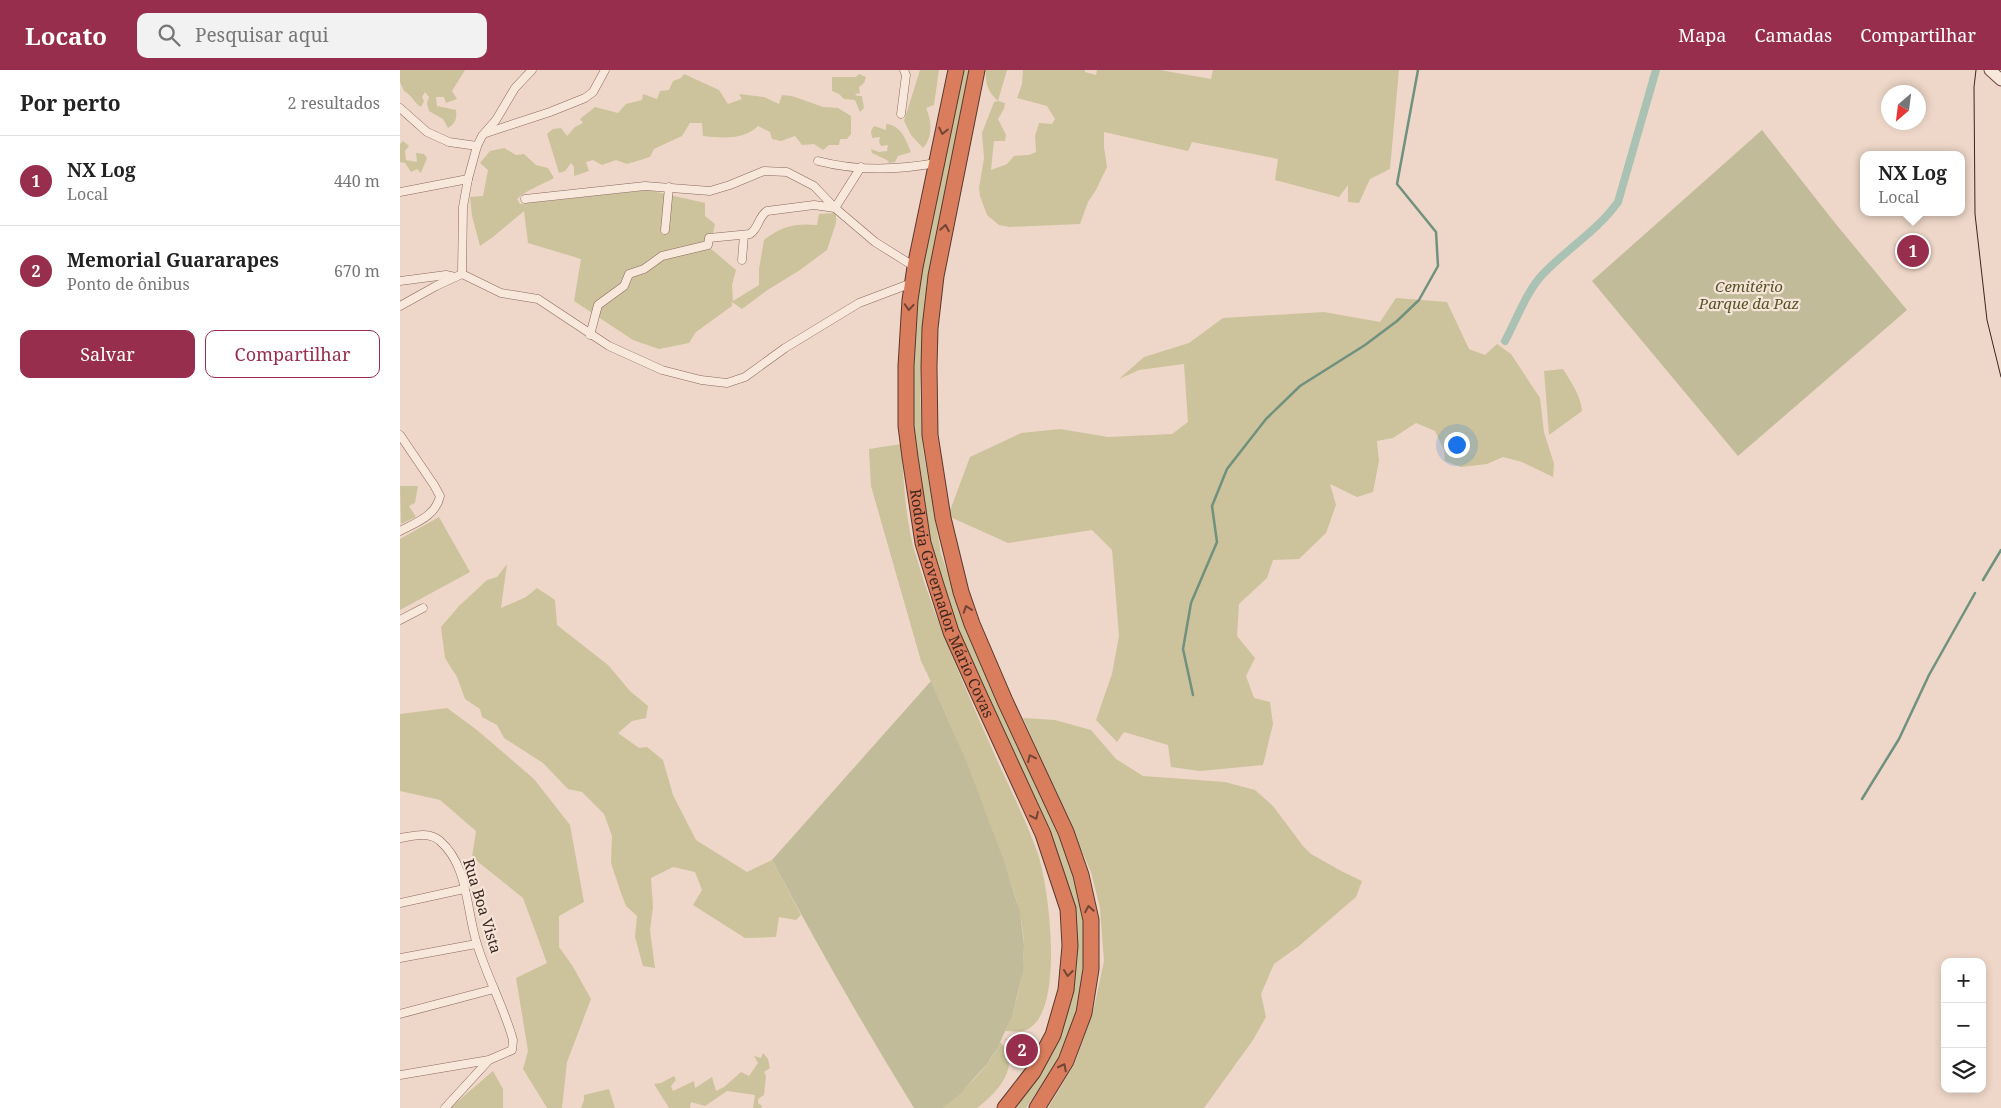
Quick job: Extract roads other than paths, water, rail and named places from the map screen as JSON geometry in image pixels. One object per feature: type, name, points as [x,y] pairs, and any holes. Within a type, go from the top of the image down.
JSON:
[{"type":"highway","name":"Rodovia Governador Mário Covas","points":[[977,70],[936,276],[928,367],[930,435],[943,518],[961,592],[972,624],[1001,692],[1066,832],[1080,875],[1091,920],[1091,969],[1081,1021],[1062,1068],[1037,1108]]},
{"type":"highway","name":"Rodovia Governador Mário Covas","points":[[954,74],[912,283],[907,339],[906,426],[923,543],[951,632],[1043,834],[1068,909],[1070,946],[1069,966],[1061,1012],[1053,1035],[1033,1072],[1005,1108]]},
{"type":"main road","points":[[1990,70],[2001,80]]},
{"type":"street","points":[[459,276],[463,207],[477,146],[496,120],[514,88],[532,70]]},
{"type":"street","points":[[485,133],[586,98],[593,92],[605,70]]},
{"type":"street","points":[[901,114],[906,78],[904,70]]},
{"type":"street","points":[[400,108],[427,132],[448,142],[477,146]]},
{"type":"street","points":[[818,161],[842,166],[902,168],[936,163]]},
{"type":"street","points":[[835,208],[861,167]]},
{"type":"street","points":[[525,199],[634,187],[669,187],[710,191],[730,185],[754,174],[774,170],[787,172],[807,181],[875,242],[915,267]]},
{"type":"street","points":[[400,192],[468,179]]},
{"type":"street","points":[[665,230],[669,187]]},
{"type":"street","points":[[590,336],[598,305],[624,286],[629,274],[644,270],[662,256],[708,245],[709,238],[744,236],[753,233],[762,216],[767,211],[814,205],[835,208]]},
{"type":"street","points":[[742,260],[744,236]]},
{"type":"street","points":[[400,281],[450,275],[459,276],[501,293],[538,299],[590,336],[662,370],[701,380],[727,383],[745,377],[785,348],[859,303],[912,283]]},
{"type":"street","points":[[400,306],[436,286],[459,276]]},
{"type":"street","points":[[400,435],[434,484],[439,499],[435,510],[400,531]]},
{"type":"street","points":[[400,620],[423,608]]},
{"type":"street","name":"Rua Boa Vista","points":[[400,838],[425,835],[436,838],[456,862],[476,944],[513,1039],[512,1050],[489,1060]]},
{"type":"street","points":[[400,903],[464,889]]},
{"type":"street","points":[[400,958],[476,944]]},
{"type":"street","points":[[400,1014],[494,989]]},
{"type":"street","points":[[400,1075],[489,1060]]},
{"type":"street","points":[[445,1108],[489,1060]]},
{"type":"waterway","points":[[1193,695],[1183,649],[1191,603],[1217,542],[1212,506],[1227,469],[1266,419],[1300,386],[1365,345],[1397,321],[1419,300],[1438,266],[1436,232],[1397,184],[1418,70]]},
{"type":"waterway","points":[[1505,341],[1537,281],[1552,265],[1601,222],[1618,202],[1656,70]]},
{"type":"waterway","points":[[1983,580],[2001,550]]},
{"type":"waterway","points":[[1862,799],[1899,739],[1929,675],[1975,593]]},
{"type":"tram line","points":[[1976,70],[1974,87],[1975,214],[1987,320],[2001,377]]},
{"type":"place","name":"NX Log","points":[[1913,251]]},
{"type":"place","name":"Memorial Guararapes","points":[[1022,1050]]},
{"type":"park label","name":"Cemitério Parque da Paz","points":[[1749,296]]}]
